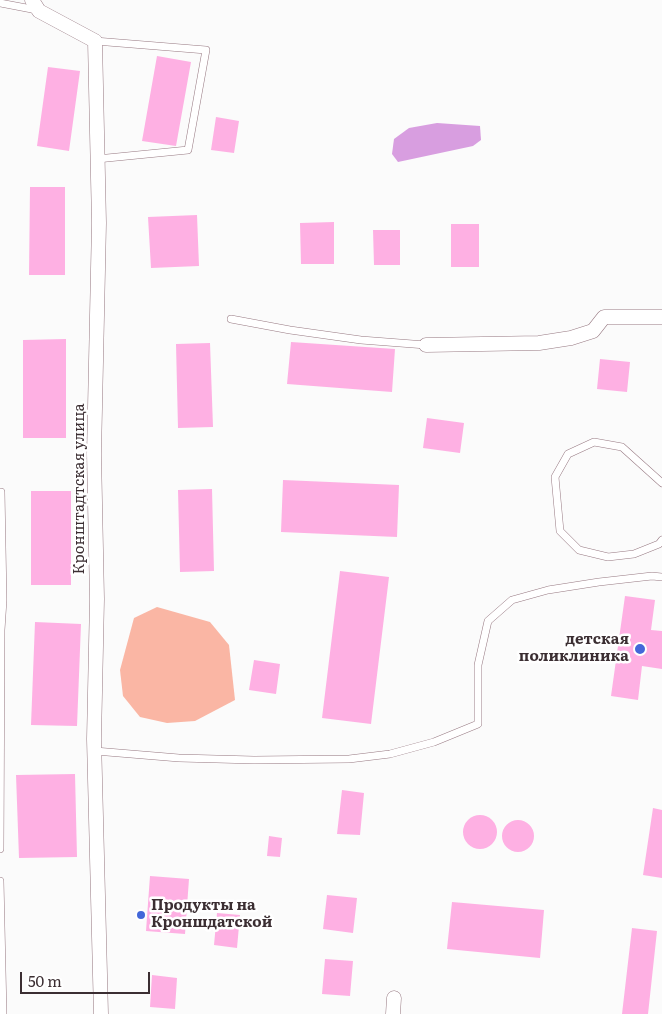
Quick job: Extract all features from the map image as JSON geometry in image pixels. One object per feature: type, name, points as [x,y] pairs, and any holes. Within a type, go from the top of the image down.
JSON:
[{"type":"street","points":[[36,5],[95,41]]},
{"type":"street","name":"Кронштадтская улица","points":[[95,41],[99,223],[94,454],[97,599],[95,751],[101,1014]]},
{"type":"street","points":[[426,345],[539,342],[571,338],[593,330],[604,317],[662,317]]},
{"type":"street","points":[[393,1014],[394,998]]},
{"type":"lane","points":[[0,3],[36,5]]},
{"type":"lane","points":[[95,41],[206,50],[188,150],[98,159]]},
{"type":"lane","points":[[231,319],[361,340],[426,345]]},
{"type":"lane","points":[[662,483],[622,447],[594,442],[568,454],[555,477],[560,531],[579,550],[608,557],[634,554],[659,544],[662,540]]},
{"type":"lane","points":[[0,849],[1,630],[3,600],[2,492]]},
{"type":"lane","points":[[95,751],[179,758],[254,760],[349,759],[390,754],[434,742],[478,724],[478,665],[488,621],[512,600],[548,590],[599,582],[652,576],[662,577]]},
{"type":"lane","points":[[0,881],[4,1014]]},
{"type":"shaded area","points":[[437,123],[480,126],[481,140],[473,146],[398,162],[392,154],[394,139],[409,128]]},
{"type":"shaded area","points":[[157,607],[210,622],[229,645],[235,700],[195,721],[167,723],[140,717],[123,696],[120,670],[134,618]]},
{"type":"building","points":[[157,56],[191,62],[176,146],[142,141]]},
{"type":"building","points":[[48,67],[80,71],[69,151],[37,146]]},
{"type":"building","points":[[216,117],[239,121],[234,153],[211,150]]},
{"type":"building","points":[[30,187],[65,187],[65,275],[29,275]]},
{"type":"building","points":[[197,215],[199,266],[151,268],[148,217]]},
{"type":"building","points":[[334,222],[334,264],[301,264],[300,223]]},
{"type":"building","points":[[451,224],[479,224],[479,267],[451,267]]},
{"type":"building","points":[[373,230],[400,230],[400,265],[374,265]]},
{"type":"building","points":[[66,339],[66,438],[23,438],[23,340]]},
{"type":"building","points":[[291,342],[395,349],[392,392],[287,384]]},
{"type":"building","points":[[210,343],[213,427],[178,428],[176,344]]},
{"type":"building","points":[[600,359],[630,362],[627,392],[597,389]]},
{"type":"building","points":[[427,418],[464,423],[460,453],[423,448]]},
{"type":"building","points":[[283,480],[399,485],[397,537],[281,532]]},
{"type":"building","points":[[212,489],[214,571],[180,572],[178,490]]},
{"type":"building","points":[[31,491],[71,491],[71,585],[31,585]]},
{"type":"building","points":[[340,571],[389,577],[371,724],[322,718]]},
{"type":"building","name":"детская поликлиника","points":[[625,596],[655,600],[651,630],[662,631],[662,669],[642,666],[638,700],[611,696]]},
{"type":"building","points":[[35,622],[81,624],[77,726],[31,725]]},
{"type":"building","points":[[254,660],[280,664],[276,694],[249,690]]},
{"type":"building","points":[[75,774],[77,857],[19,858],[16,775]]},
{"type":"building","points":[[342,790],[364,793],[360,835],[337,834]]},
{"type":"building","points":[[653,808],[662,810],[662,878],[643,875]]},
{"type":"building","points":[[480,815],[492,820],[497,832],[492,844],[480,849],[468,844],[463,832],[468,820]]},
{"type":"building","points":[[518,820],[524,821],[529,825],[533,830],[533,842],[529,847],[524,851],[518,852],[512,851],[507,847],[503,842],[502,836],[503,830],[507,825],[512,821]]},
{"type":"building","points":[[269,836],[282,838],[280,857],[267,856]]},
{"type":"building","points":[[150,876],[189,879],[185,934],[146,931]]},
{"type":"building","points":[[327,895],[357,898],[353,933],[323,929]]},
{"type":"building","points":[[452,902],[544,910],[540,958],[447,949]]},
{"type":"building","points":[[217,913],[240,915],[237,948],[214,945]]},
{"type":"building","points":[[632,928],[657,931],[648,1014],[622,1014]]},
{"type":"building","points":[[325,959],[353,961],[350,996],[322,994]]},
{"type":"building","points":[[152,975],[177,978],[175,1009],[150,1007]]},
{"type":"place","name":"детская поликлиника","points":[[640,649]]},
{"type":"place","name":"Продукты на Кроншдатской","points":[[141,915]]}]
